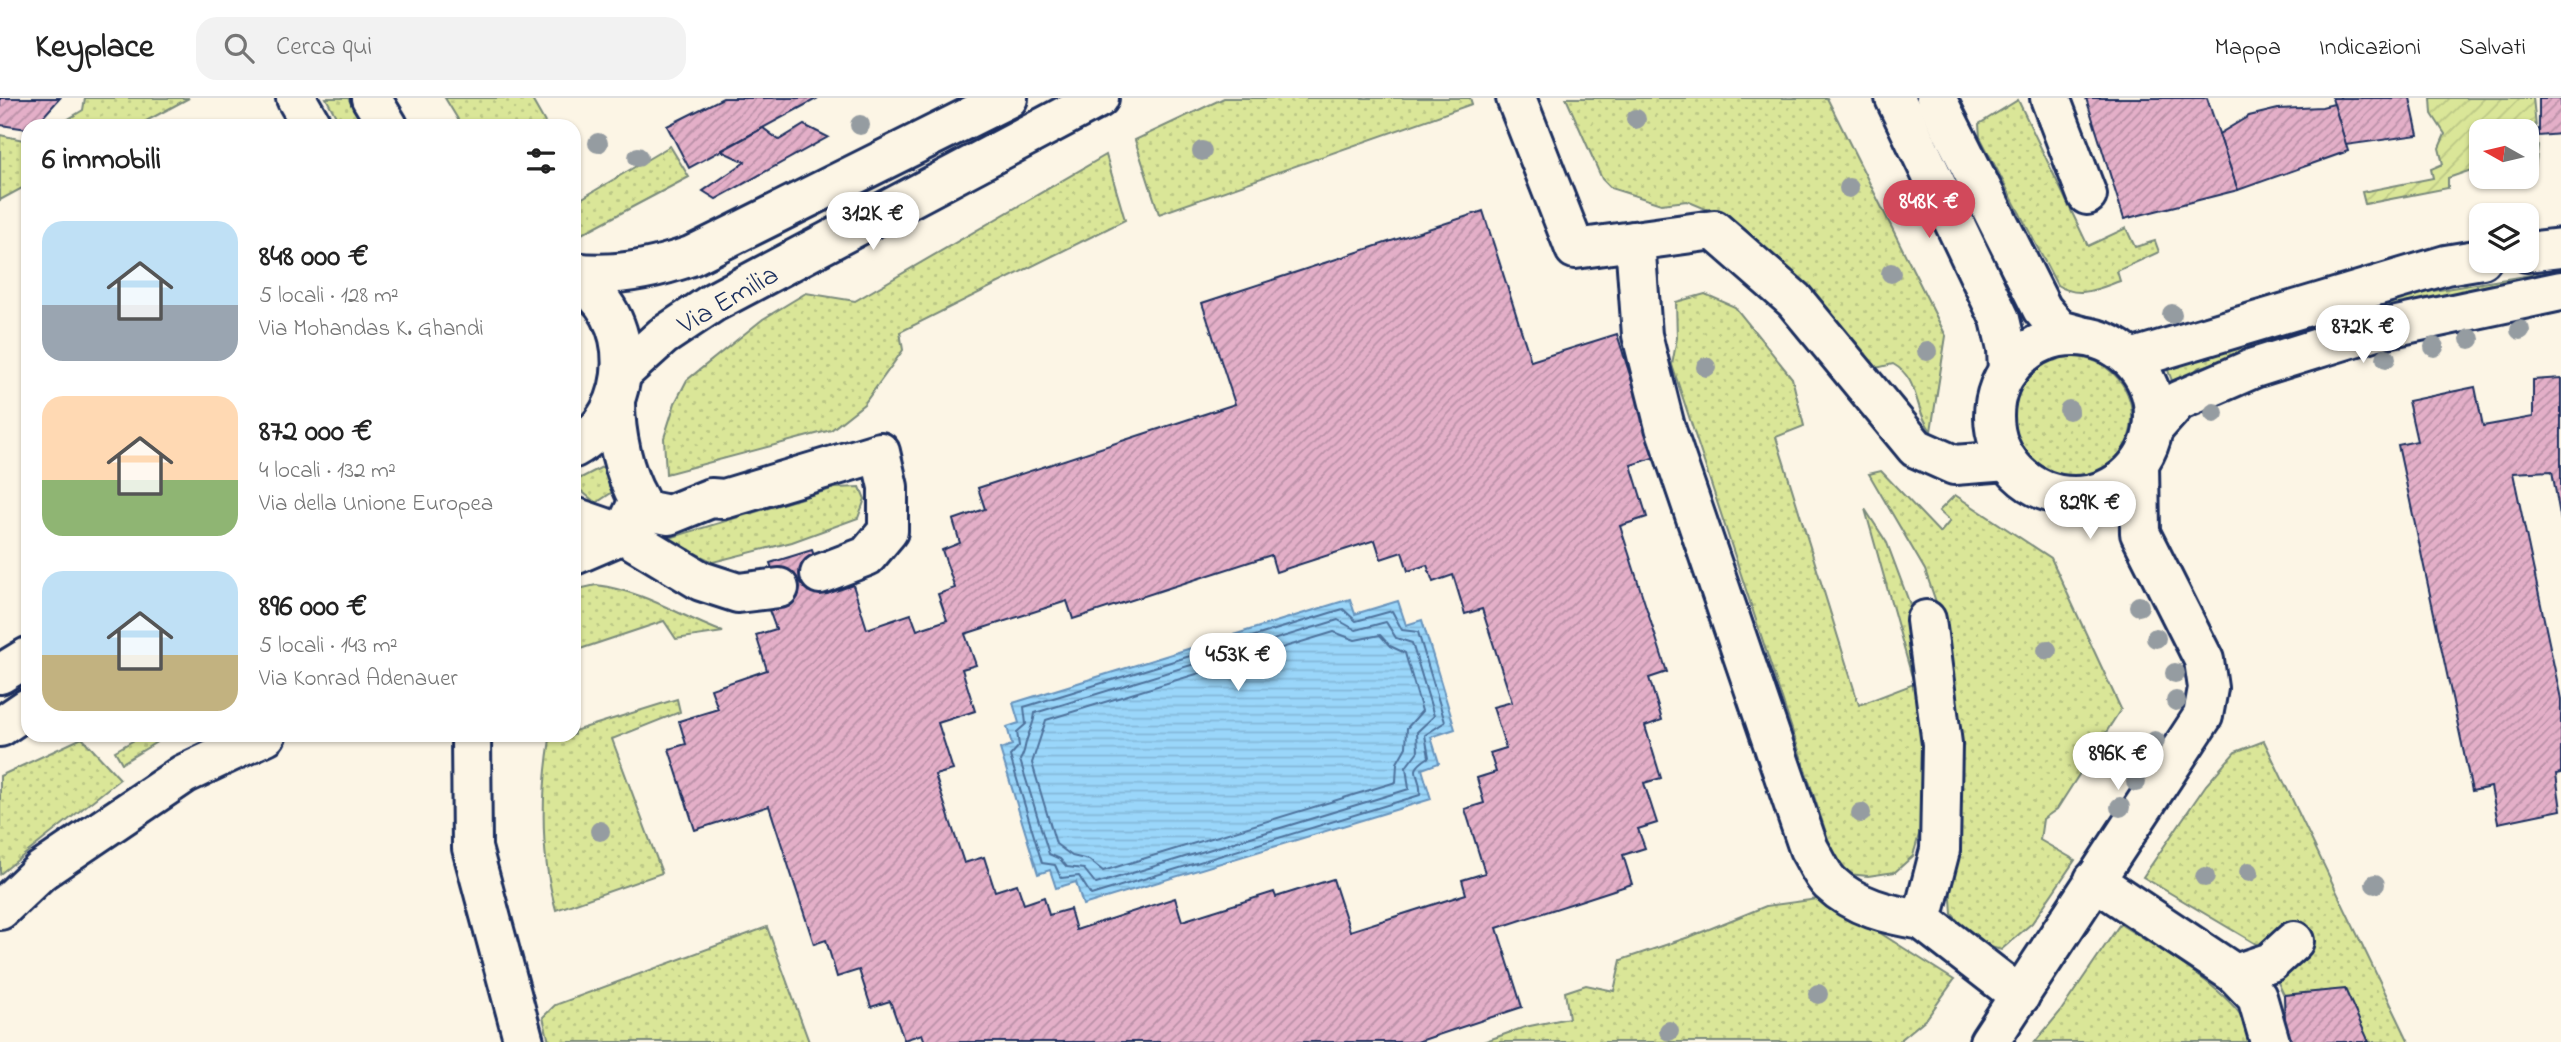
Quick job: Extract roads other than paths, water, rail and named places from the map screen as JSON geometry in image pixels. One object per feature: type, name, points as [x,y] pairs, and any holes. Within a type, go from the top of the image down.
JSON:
[{"type":"street","points":[[296,98],[308,119]]},
{"type":"street","points":[[371,98],[384,119]]},
{"type":"street","name":"Via Emilia","points":[[581,272],[627,272],[691,256],[1009,98]]},
{"type":"street","name":"Via Emilia","points":[[581,442],[601,426],[619,388],[663,336],[714,302],[1099,98]]},
{"type":"street","points":[[1516,98],[1575,249],[1714,230],[1794,300],[1916,448],[1954,465],[2008,461]]},
{"type":"street","points":[[1895,98],[2000,319],[2007,349],[2008,371]]},
{"type":"street","points":[[1924,98],[1919,115],[1949,177],[1944,203]]},
{"type":"street","points":[[1936,98],[2042,309],[2060,330],[2108,343],[2131,359],[2146,379],[2154,403],[2153,429]]},
{"type":"street","points":[[2050,98],[2087,195]]},
{"type":"street","points":[[1635,241],[1643,335],[1665,427],[1809,849],[1829,883],[1882,914],[1922,920],[2020,996]]},
{"type":"street","points":[[2539,251],[2561,248]]},
{"type":"street","points":[[2131,359],[2446,265],[2469,261]]},
{"type":"street","points":[[581,285],[601,301],[615,325],[621,348],[618,437],[632,487],[639,500],[623,534]]},
{"type":"street","points":[[2065,496],[2107,490],[2125,478],[2139,463],[2153,429],[2178,401],[2254,368],[2373,331],[2561,292]]},
{"type":"street","points":[[2081,336],[2060,337],[2040,343],[2022,355],[2008,371],[1998,392],[1994,416],[1997,440],[2008,461],[2024,478],[2043,490],[2065,496],[2140,533]]},
{"type":"street","points":[[623,534],[649,511],[670,516],[711,498],[724,499],[880,452],[888,487],[888,531],[867,556],[820,574]]},
{"type":"street","points":[[1989,1042],[2094,880],[2192,737],[2207,702],[2204,660],[2140,533],[2139,463]]},
{"type":"street","points":[[581,529],[623,534],[701,581],[738,593],[779,588]]},
{"type":"street","points":[[1922,920],[1940,850],[1942,744],[1926,620]]},
{"type":"street","points":[[0,674],[21,661]]},
{"type":"street","points":[[0,727],[21,713]]},
{"type":"street","points":[[0,910],[41,871],[184,774],[251,742]]},
{"type":"street","points":[[471,742],[472,848],[524,1042]]},
{"type":"street","points":[[471,786],[485,769],[494,742]]},
{"type":"street","points":[[2094,880],[2235,974],[2257,996],[2270,1042]]},
{"type":"street","points":[[2235,974],[2271,962],[2294,941]]},
{"type":"water","points":[[1350,599],[1355,614],[1398,601],[1406,625],[1422,620],[1455,729],[1431,737],[1439,763],[1422,769],[1431,799],[1083,905],[1076,882],[1056,888],[1050,870],[1038,874],[1000,749],[1012,745],[1007,727],[1019,723],[1013,703]]}]
